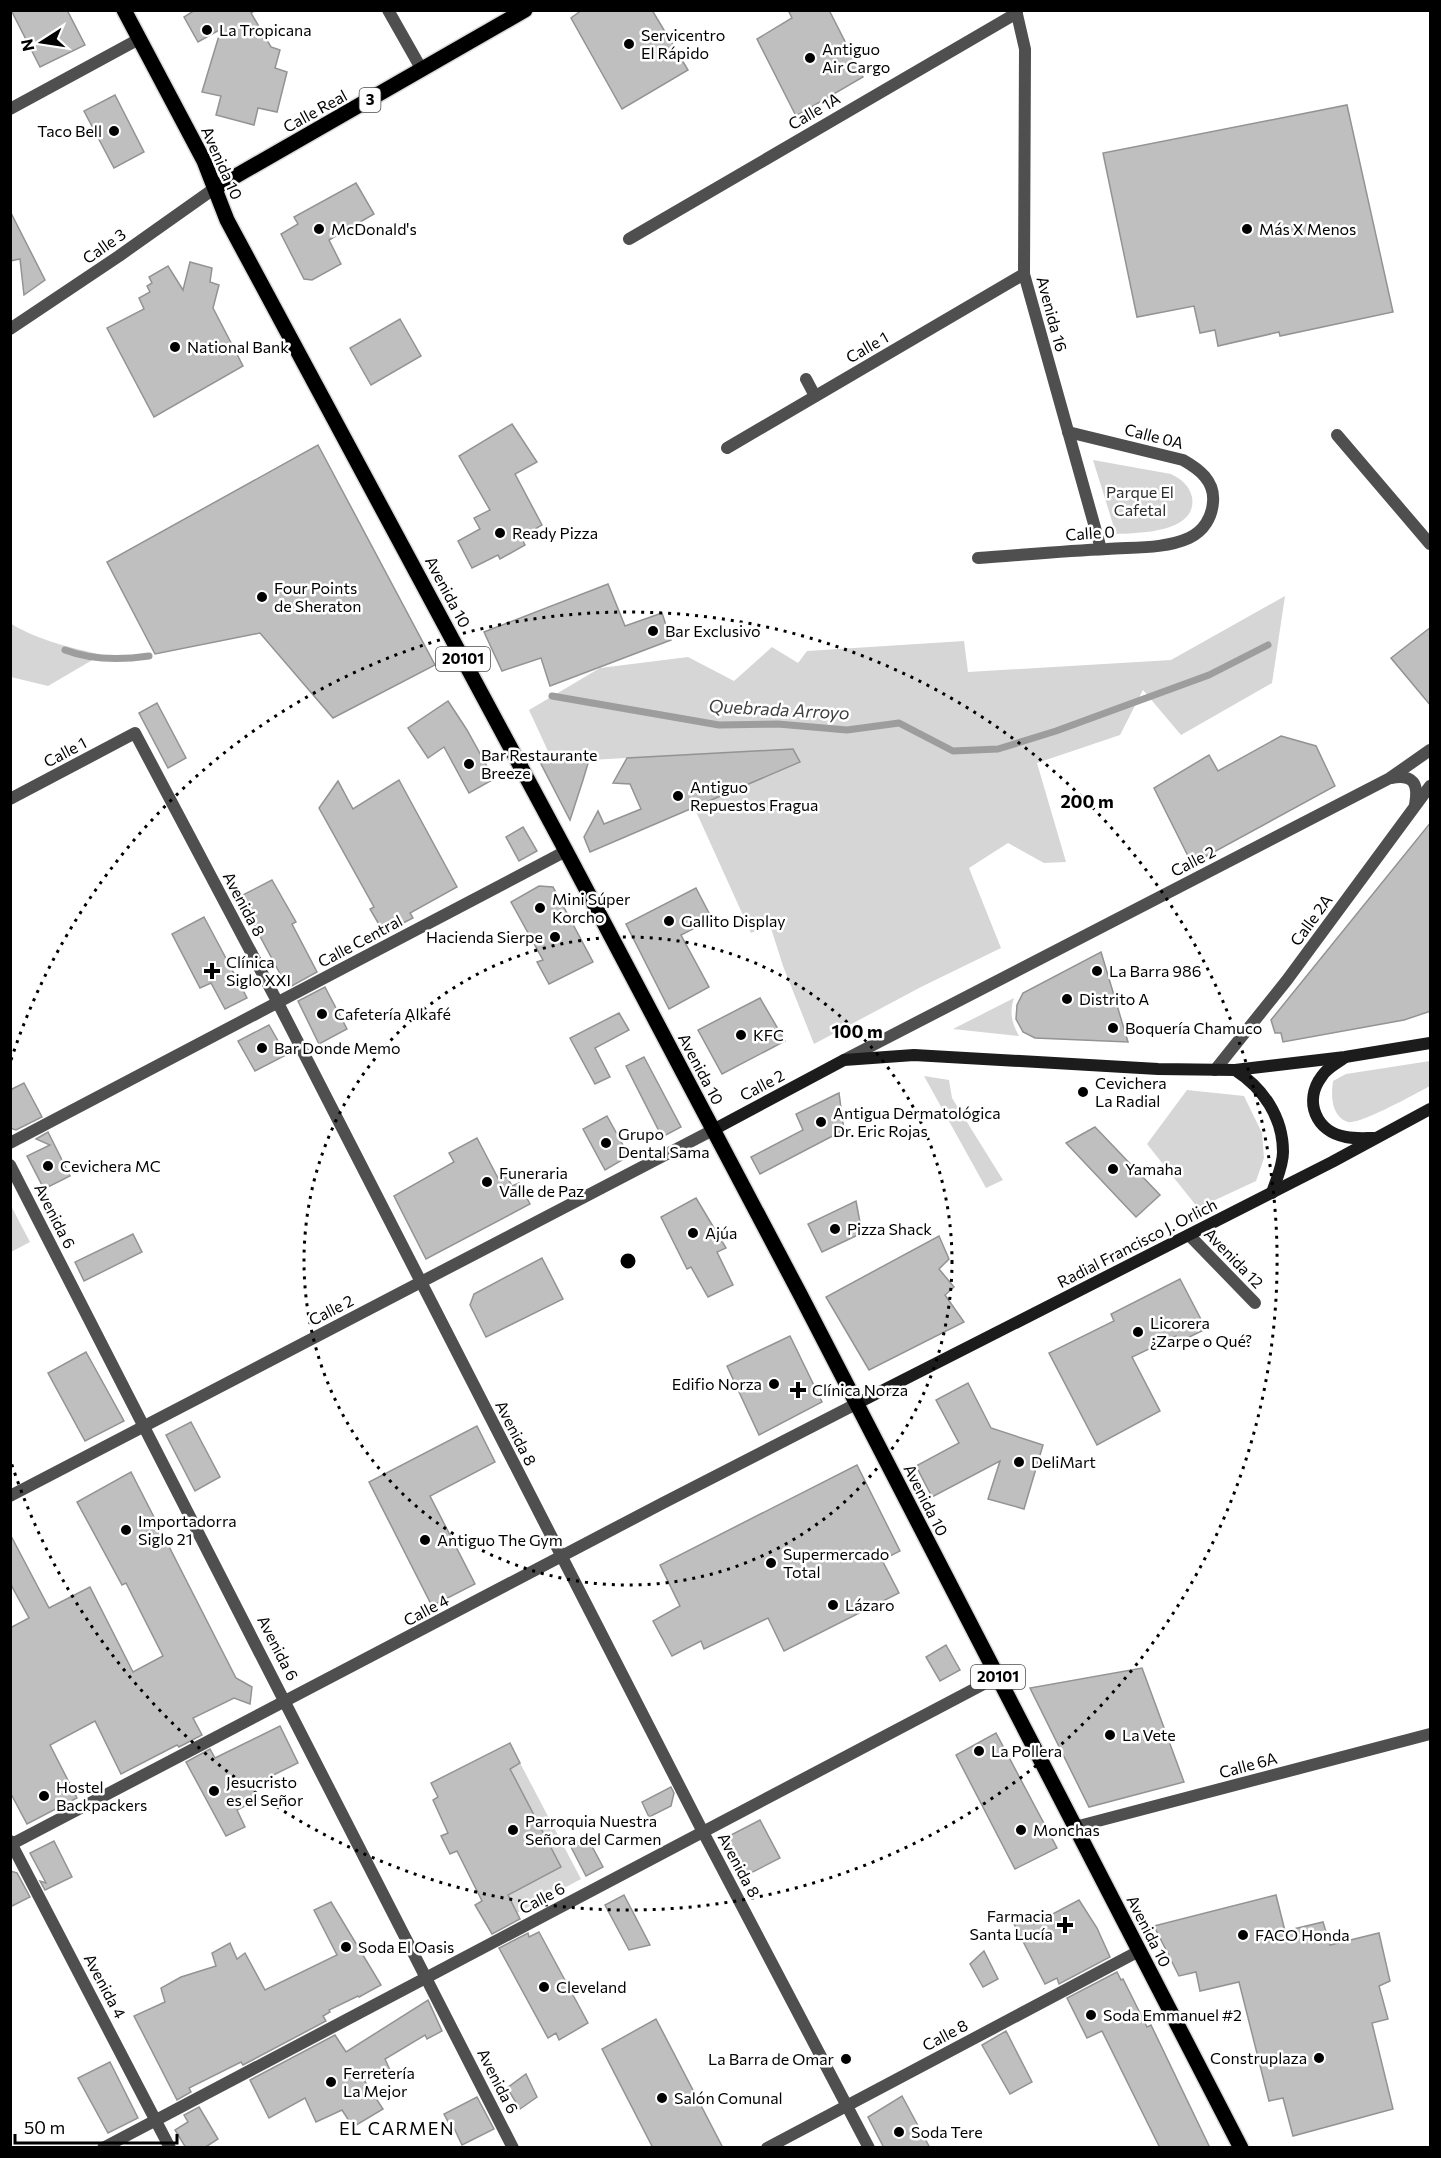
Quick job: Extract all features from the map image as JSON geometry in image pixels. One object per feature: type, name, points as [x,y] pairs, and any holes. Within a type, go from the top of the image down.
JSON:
[{"type":"main road","name":"Avenida 10","points":[[123,10],[204,160],[227,220],[713,1130],[1241,2145]]},
{"type":"main road","name":"Calle Real","points":[[215,188],[525,10]]},
{"type":"main road","points":[[844,1060],[914,1055],[1158,1069],[1235,1070],[1345,1057],[1431,1043]]},
{"type":"main road","points":[[1345,1057],[1320,1078],[1312,1105],[1315,1116],[1322,1125],[1334,1133],[1346,1137],[1376,1138]]},
{"type":"main road","name":"Calle 2","points":[[713,1130],[844,1060]]},
{"type":"main road","points":[[1235,1070],[1252,1082],[1259,1091],[1274,1114],[1279,1128],[1283,1152],[1272,1193]]},
{"type":"main road","name":"Radial Francisco J. Orlich","points":[[856,1404],[1272,1193],[1431,1109]]},
{"type":"street","points":[[388,10],[422,70]]},
{"type":"street","name":"Calle 1A","points":[[629,239],[1016,11]]},
{"type":"street","name":"Avenida 16","points":[[1016,11],[1025,49],[1024,274],[1101,549]]},
{"type":"street","points":[[10,109],[139,39]]},
{"type":"street","name":"Calle 3","points":[[10,329],[215,188]]},
{"type":"street","name":"Calle 1","points":[[727,448],[1024,274]]},
{"type":"street","points":[[806,379],[815,396]]},
{"type":"street","name":"Calle 0A","points":[[1068,432],[1183,460],[1199,469],[1209,481],[1214,497]]},
{"type":"street","points":[[1337,435],[1431,544]]},
{"type":"street","name":"Calle 0","points":[[978,558],[1154,546],[1190,537],[1205,526],[1212,513],[1214,497]]},
{"type":"street","name":"Calle 1","points":[[10,799],[135,733]]},
{"type":"street","name":"Avenida 8","points":[[135,733],[278,1003],[703,1832],[869,2148]]},
{"type":"street","name":"Calle 2","points":[[844,1060],[1390,778],[1431,750]]},
{"type":"street","points":[[1390,778],[1409,777],[1414,783],[1417,793],[1414,809]]},
{"type":"street","name":"Calle 2A","points":[[1215,1070],[1287,980],[1431,786]]},
{"type":"street","name":"Calle Central","points":[[10,1143],[566,851]]},
{"type":"street","name":"Calle 2","points":[[10,1496],[713,1130]]},
{"type":"street","name":"Avenida 6","points":[[10,1165],[513,2148]]},
{"type":"street","name":"Avenida 12","points":[[1189,1235],[1255,1304]]},
{"type":"street","name":"Calle 4","points":[[11,1843],[856,1404]]},
{"type":"street","name":"Calle 6","points":[[103,2148],[998,1677]]},
{"type":"street","name":"Calle 6A","points":[[1075,1827],[1431,1734]]},
{"type":"street","name":"Avenida 4","points":[[11,1843],[170,2148]]},
{"type":"street","name":"Calle 8","points":[[767,2148],[1139,1951]]},
{"type":"green space","name":"Parque El Cafetal","points":[[1093,460],[1171,474],[1181,480],[1189,489],[1192,497],[1191,509],[1186,518],[1164,529],[1116,534]]},
{"type":"green space","points":[[1285,596],[1272,683],[1181,735],[1143,690],[1120,735],[1037,763],[1066,862],[1044,863],[1008,843],[969,868],[1001,948],[921,987],[814,1044],[783,966],[770,925],[751,933],[694,807],[793,749],[553,762],[529,710],[600,668],[688,657],[734,681],[772,647],[798,663],[807,651],[964,641],[968,672],[1171,660]]},
{"type":"green space","points":[[10,623],[44,639],[101,655],[48,686],[11,677]]},
{"type":"green space","points":[[1014,998],[1012,1018],[1019,1036],[953,1029]]},
{"type":"green space","points":[[1430,1061],[1430,1086],[1401,1101],[1354,1122],[1342,1119],[1335,1110],[1332,1099],[1333,1081],[1346,1074]]},
{"type":"green space","points":[[924,1076],[949,1080],[952,1098],[1003,1180],[986,1188]]},
{"type":"green space","points":[[1187,1090],[1244,1096],[1262,1133],[1264,1158],[1256,1181],[1198,1208],[1147,1144]]},
{"type":"green space","points":[[10,1204],[30,1242],[11,1252],[10,1252]]},
{"type":"green space","points":[[520,1763],[581,1879],[517,1913],[458,1797],[517,1890],[560,1867],[510,1769]]},
{"type":"building","points":[[11,10],[67,10],[85,45],[40,67]]},
{"type":"building","points":[[195,10],[256,10],[251,13],[271,47],[280,50],[275,68],[287,72],[277,112],[258,108],[254,125],[216,115],[221,96],[202,92],[221,29],[198,42],[184,17]]},
{"type":"building","name":"Servicentro El Rápido","points":[[582,10],[652,10],[688,70],[622,109],[571,18]]},
{"type":"building","name":"Antiguo Air Cargo","points":[[788,10],[829,10],[863,77],[796,116],[757,39],[792,18]]},
{"type":"building","name":"Taco Bell","points":[[115,95],[144,152],[114,168],[84,111]]},
{"type":"building","name":"Más X Menos","points":[[1347,105],[1393,312],[1280,336],[1279,332],[1218,346],[1215,330],[1200,333],[1194,306],[1137,317],[1103,153]]},
{"type":"building","name":"McDonald's","points":[[356,183],[374,214],[329,240],[341,264],[312,280],[304,279],[281,234],[298,224],[294,217]]},
{"type":"building","points":[[10,211],[45,280],[24,295],[20,259],[10,261]]},
{"type":"building","name":"National Bank","points":[[190,262],[212,268],[210,282],[219,285],[213,308],[243,366],[154,417],[107,328],[144,309],[139,298],[150,292],[147,286],[152,283],[149,277],[168,266],[183,290]]},
{"type":"building","points":[[400,319],[421,356],[371,385],[350,348]]},
{"type":"building","points":[[512,424],[537,462],[515,474],[542,525],[521,537],[525,545],[500,559],[498,555],[472,568],[458,541],[480,529],[474,518],[490,510],[459,456]]},
{"type":"building","name":"Four Points de Sheraton","points":[[318,445],[435,665],[333,718],[260,633],[155,654],[107,562]]},
{"type":"building","points":[[608,584],[625,626],[662,613],[671,640],[550,686],[541,658],[502,671],[484,632]]},
{"type":"building","points":[[1431,627],[1431,706],[1391,658]]},
{"type":"building","points":[[448,701],[494,779],[469,793],[444,747],[428,758],[408,728]]},
{"type":"building","points":[[157,703],[186,758],[168,768],[139,713]]},
{"type":"building","points":[[1281,736],[1316,746],[1335,786],[1192,864],[1154,788],[1209,755],[1218,771]]},
{"type":"building","name":"Antiguo Repuestos Fragua","points":[[793,749],[800,762],[590,852],[584,837],[598,811],[604,824],[641,809],[630,784],[613,783],[627,758]]},
{"type":"building","points":[[589,760],[583,780],[570,820],[540,762]]},
{"type":"building","points":[[399,780],[457,887],[410,913],[413,918],[384,933],[370,909],[374,907],[319,808],[338,781],[353,809]]},
{"type":"building","points":[[1431,822],[1431,1011],[1404,1020],[1283,1042],[1281,1033],[1275,1033],[1271,1020]]},
{"type":"building","points":[[523,827],[537,851],[519,861],[506,837]]},
{"type":"building","points":[[272,880],[296,922],[292,924],[317,972],[290,987],[288,981],[285,983],[239,897]]},
{"type":"building","points":[[539,886],[553,887],[593,962],[549,984],[537,962],[543,960],[511,902]]},
{"type":"building","points":[[696,888],[712,919],[681,935],[709,987],[669,1009],[626,924]]},
{"type":"building","name":"Clínica Siglo XXI","points":[[204,917],[247,998],[225,1009],[211,983],[200,988],[172,934]]},
{"type":"building","name":"Distrito A","points":[[1101,952],[1128,1042],[1035,1038],[1023,1032],[1016,1019],[1017,1005],[1023,993]]},
{"type":"building","points":[[325,987],[347,1029],[319,1044],[298,1001]]},
{"type":"building","name":"KFC","points":[[760,998],[785,1041],[722,1074],[698,1030]]},
{"type":"building","points":[[619,1013],[629,1030],[595,1048],[610,1077],[595,1084],[570,1038]]},
{"type":"building","name":"Bar Donde Memo","points":[[269,1025],[286,1055],[255,1071],[238,1041]]},
{"type":"building","points":[[644,1057],[681,1127],[662,1137],[626,1066]]},
{"type":"building","points":[[24,1083],[42,1117],[16,1130],[10,1128],[10,1090]]},
{"type":"building","points":[[839,1093],[844,1130],[760,1174],[751,1157],[803,1130],[796,1114]]},
{"type":"building","name":"Grupo Dental Sama","points":[[607,1116],[629,1156],[605,1170],[583,1129]]},
{"type":"building","name":"Yamaha","points":[[1095,1127],[1160,1195],[1136,1217],[1066,1143]]},
{"type":"building","points":[[48,1132],[70,1176],[44,1189],[27,1156],[50,1145],[36,1139]]},
{"type":"building","points":[[477,1138],[499,1180],[507,1176],[512,1186],[519,1183],[530,1204],[426,1259],[394,1196],[454,1162],[449,1153]]},
{"type":"building","name":"Ajúa","points":[[696,1198],[726,1248],[717,1252],[733,1285],[708,1297],[691,1267],[687,1269],[661,1217]]},
{"type":"building","name":"Pizza Shack","points":[[856,1201],[862,1233],[822,1252],[808,1224]]},
{"type":"building","points":[[133,1234],[142,1252],[84,1281],[75,1262]]},
{"type":"building","points":[[939,1236],[949,1259],[939,1269],[954,1287],[945,1295],[964,1322],[869,1370],[826,1297]]},
{"type":"building","points":[[542,1258],[563,1299],[486,1337],[470,1305],[474,1294]]},
{"type":"building","points":[[1180,1279],[1206,1329],[1179,1342],[1176,1336],[1132,1357],[1160,1411],[1097,1445],[1049,1353],[1114,1321],[1111,1314]]},
{"type":"building","name":"Edifio Norza","points":[[790,1336],[822,1402],[759,1435],[727,1366]]},
{"type":"building","points":[[86,1352],[124,1421],[85,1441],[48,1373]]},
{"type":"building","points":[[968,1383],[991,1428],[1043,1445],[1024,1509],[988,1499],[1000,1461],[932,1497],[916,1466],[959,1443],[936,1400]]},
{"type":"building","points":[[191,1422],[220,1477],[195,1491],[166,1435]]},
{"type":"building","name":"Antiguo The Gym","points":[[477,1426],[495,1462],[430,1496],[475,1584],[432,1606],[369,1482]]},
{"type":"building","name":"Supermercado Total","points":[[857,1465],[900,1551],[882,1560],[899,1593],[784,1651],[768,1618],[704,1649],[701,1641],[672,1656],[653,1621],[680,1606],[660,1565]]},
{"type":"building","points":[[131,1472],[236,1678],[252,1687],[250,1704],[234,1698],[193,1718],[202,1735],[179,1747],[177,1745],[121,1774],[95,1721],[50,1745],[77,1798],[27,1824],[10,1792],[10,1628],[29,1618],[10,1583],[10,1534],[49,1608],[90,1587],[133,1672],[163,1656],[126,1583],[122,1585],[77,1502]]},
{"type":"building","points":[[946,1645],[960,1670],[940,1681],[926,1657]]},
{"type":"building","name":"La Vete","points":[[1142,1668],[1184,1782],[1089,1807],[1030,1688]]},
{"type":"building","points":[[280,1726],[298,1763],[251,1786],[258,1799],[237,1810],[245,1827],[226,1836],[186,1762],[210,1749],[215,1758]]},
{"type":"building","points":[[996,1733],[1057,1848],[1015,1869],[956,1755]]},
{"type":"building","points":[[510,1743],[520,1763],[510,1769],[561,1867],[508,1895],[520,1919],[492,1934],[475,1905],[482,1901],[457,1851],[450,1854],[441,1836],[448,1833],[433,1800],[438,1797],[431,1783]]},
{"type":"building","points":[[671,1787],[674,1793],[671,1806],[649,1817],[642,1802]]},
{"type":"building","points":[[760,1820],[780,1858],[745,1876],[729,1845],[731,1835]]},
{"type":"building","points":[[587,1837],[603,1867],[586,1876],[570,1845]]},
{"type":"building","points":[[54,1841],[72,1877],[45,1890],[40,1881],[46,1883],[30,1853]]},
{"type":"building","points":[[10,1871],[17,1873],[30,1897],[10,1907]]},
{"type":"building","points":[[624,1895],[650,1945],[629,1950],[605,1905]]},
{"type":"building","name":"Construplaza","points":[[1276,1895],[1285,1931],[1323,1922],[1330,1945],[1379,1933],[1390,1981],[1379,1986],[1388,2019],[1372,2023],[1393,2109],[1293,2136],[1283,2098],[1269,2101],[1239,1982],[1200,1991],[1196,1972],[1179,1976],[1154,1926]]},
{"type":"building","points":[[1079,1900],[1097,1928],[1110,1957],[1059,1984],[1057,1978],[1045,1984],[1014,1924],[1030,1916],[1034,1924]]},
{"type":"building","points":[[331,1902],[381,1985],[329,2010],[330,2012],[323,2016],[326,2021],[243,2065],[241,2062],[189,2088],[191,2092],[177,2100],[134,2016],[165,2002],[161,1988],[181,1977],[216,1966],[212,1953],[230,1943],[237,1959],[245,1953],[265,1990],[337,1955],[314,1910]]},
{"type":"building","name":"Cleveland","points":[[539,1932],[588,2023],[559,2040],[556,2033],[548,2038],[499,1948],[528,1933],[529,1937]]},
{"type":"building","points":[[984,1951],[998,1979],[983,1987],[970,1964]]},
{"type":"building","points":[[1117,1972],[1121,1980],[1123,1979],[1147,2027],[1151,2025],[1210,2148],[1160,2148],[1102,2031],[1087,2038],[1067,1998]]},
{"type":"building","points":[[428,2000],[442,2031],[427,2039],[425,2035],[385,2059],[390,2070],[364,2080],[383,2109],[353,2127],[342,2110],[316,2122],[305,2098],[269,2118],[250,2080],[335,2035],[346,2052]]},
{"type":"building","name":"Salón Comunal","points":[[656,2019],[723,2148],[653,2148],[602,2049]]},
{"type":"building","points":[[1006,2031],[1032,2082],[1010,2094],[982,2045]]},
{"type":"building","points":[[110,2062],[138,2118],[108,2133],[78,2078]]},
{"type":"building","points":[[526,2074],[537,2097],[520,2109],[507,2088]]},
{"type":"building","name":"Soda Tere","points":[[902,2096],[930,2148],[884,2148],[868,2117]]},
{"type":"building","points":[[477,2097],[494,2129],[462,2145],[444,2114]]},
{"type":"building","points":[[199,2107],[218,2139],[204,2148],[186,2148],[175,2130],[188,2122],[184,2115]]},
{"type":"waterway","name":"Quebrada Arroyo","points":[[552,696],[719,725],[778,724],[847,730],[899,723],[953,751],[998,749],[1056,731],[1209,675],[1268,645]]},
{"type":"waterway","name":"Quebrada Arroyo","points":[[65,650],[85,656],[107,658],[149,656]]},
{"type":"place","name":"La Tropicana","points":[[207,30]]},
{"type":"place","name":"Servicentro El Rápido","points":[[629,44]]},
{"type":"place","name":"Antiguo Air Cargo","points":[[810,58]]},
{"type":"place","name":"Taco Bell","points":[[114,131]]},
{"type":"place","name":"McDonald's","points":[[319,229]]},
{"type":"place","name":"Más X Menos","points":[[1247,229]]},
{"type":"place","name":"National Bank","points":[[175,347]]},
{"type":"place","name":"Ready Pizza","points":[[500,533]]},
{"type":"place","name":"Four Points de Sheraton","points":[[262,597]]},
{"type":"place","name":"Bar Exclusivo","points":[[653,631]]},
{"type":"place","name":"Bar Restaurante Breeze","points":[[469,764]]},
{"type":"place","name":"Antiguo Repuestos Fragua","points":[[678,796]]},
{"type":"place","name":"Mini Súper Korcho","points":[[540,908]]},
{"type":"place","name":"Gallito Display","points":[[669,921]]},
{"type":"place","name":"Hacienda Sierpe","points":[[555,937]]},
{"type":"place","name":"Clínica Siglo XXI","points":[[212,971]]},
{"type":"place","name":"La Barra 986","points":[[1097,971]]},
{"type":"place","name":"Distrito A","points":[[1067,999]]},
{"type":"place","name":"Cafetería Alkafé","points":[[322,1014]]},
{"type":"place","name":"Boquería Chamuco","points":[[1113,1028]]},
{"type":"place","name":"KFC","points":[[741,1035]]},
{"type":"place","name":"Bar Donde Memo","points":[[262,1048]]},
{"type":"place","name":"Cevichera La Radial","points":[[1083,1092]]},
{"type":"place","name":"Antigua Dermatológica Dr. Eric Rojas","points":[[821,1122]]},
{"type":"place","name":"Grupo Dental Sama","points":[[606,1143]]},
{"type":"place","name":"Cevichera MC","points":[[48,1166]]},
{"type":"place","name":"Yamaha","points":[[1113,1169]]},
{"type":"place","name":"Funeraria Valle de Paz","points":[[487,1182]]},
{"type":"place","name":"Pizza Shack","points":[[835,1229]]},
{"type":"place","name":"Ajúa","points":[[693,1233]]},
{"type":"place","name":"Licorera ¿Zarpe o Qué?","points":[[1138,1332]]},
{"type":"place","name":"Edifio Norza","points":[[774,1384]]},
{"type":"place","name":"Clínica Norza","points":[[798,1390]]},
{"type":"place","name":"DeliMart","points":[[1019,1462]]},
{"type":"place","name":"Importadorra Siglo 21","points":[[126,1530]]},
{"type":"place","name":"Antiguo The Gym","points":[[425,1540]]},
{"type":"place","name":"Supermercado Total","points":[[771,1563]]},
{"type":"place","name":"Lázaro","points":[[833,1605]]},
{"type":"place","name":"La Vete","points":[[1110,1735]]},
{"type":"place","name":"La Pollera","points":[[979,1751]]},
{"type":"place","name":"Jesucristo es el Señor","points":[[214,1791]]},
{"type":"place","name":"Hostel Backpackers","points":[[44,1796]]},
{"type":"place","name":"Parroquia Nuestra Señora del Carmen","points":[[513,1830]]},
{"type":"place","name":"Monchas","points":[[1021,1830]]},
{"type":"place","name":"Farmacia Santa Lucía","points":[[1065,1925]]},
{"type":"place","name":"FACO Honda","points":[[1243,1935]]},
{"type":"place","name":"Soda El Oasis","points":[[346,1947]]},
{"type":"place","name":"Cleveland","points":[[544,1987]]},
{"type":"place","name":"Soda Emmanuel #2","points":[[1091,2015]]},
{"type":"place","name":"Construplaza","points":[[1319,2058]]},
{"type":"place","name":"La Barra de Omar","points":[[846,2059]]},
{"type":"place","name":"Ferretería La Mejor","points":[[331,2082]]},
{"type":"place","name":"Salón Comunal","points":[[662,2098]]},
{"type":"place","name":"Soda Tere","points":[[899,2132]]},
{"type":"district","name":"EL CARMEN","points":[[397,2129]]}]
